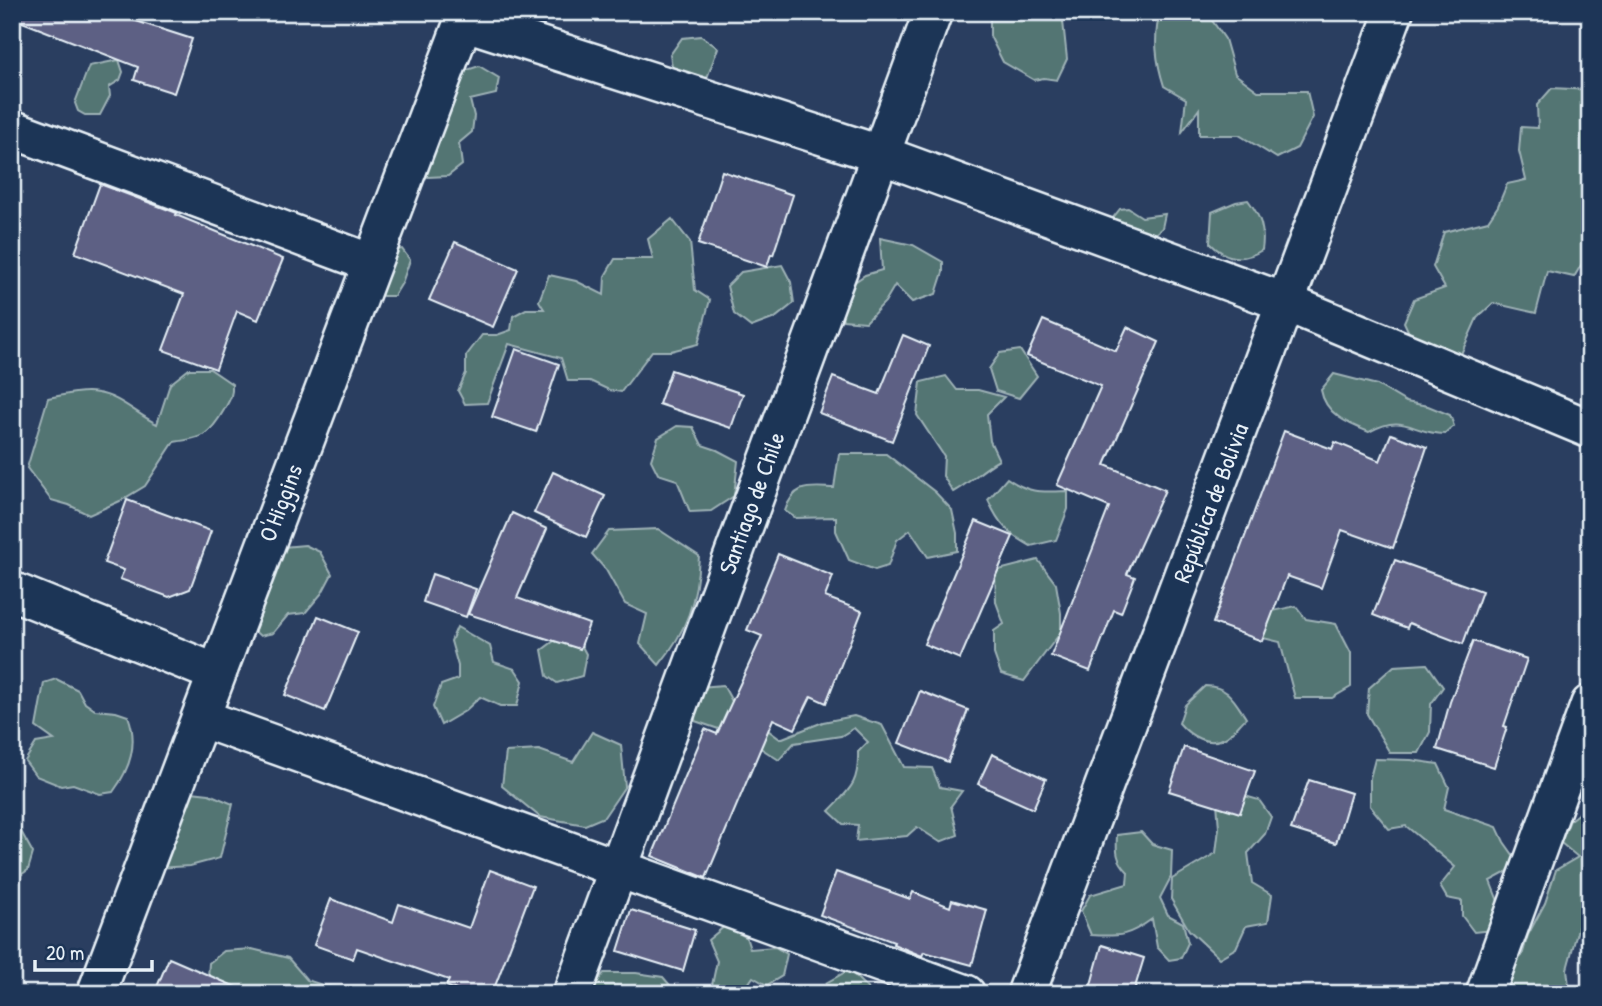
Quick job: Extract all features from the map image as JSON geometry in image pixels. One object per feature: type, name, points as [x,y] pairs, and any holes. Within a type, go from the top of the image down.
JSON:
[{"type":"street","name":"Santiago de Chile","points":[[572,994],[933,12]]},
{"type":"street","name":"República de Bolivia","points":[[1026,994],[1394,12]]},
{"type":"street","points":[[465,17],[879,154],[1287,303],[1590,429]]},
{"type":"street","name":"O'Higgins","points":[[96,994],[465,17]]},
{"type":"street","points":[[12,129],[371,263]]},
{"type":"street","points":[[12,591],[216,673]]},
{"type":"street","points":[[1485,994],[1590,704]]},
{"type":"street","points":[[201,718],[966,994]]},
{"type":"green space","points":[[990,12],[1062,12],[1067,59],[1057,80],[1034,80],[1003,62],[990,36]]},
{"type":"green space","points":[[1160,12],[1206,12],[1225,39],[1235,74],[1258,91],[1307,91],[1313,117],[1297,148],[1277,158],[1239,135],[1199,135],[1199,109],[1182,132],[1186,99],[1164,86],[1159,68],[1156,40]]},
{"type":"green space","points":[[701,36],[718,48],[707,78],[692,78],[672,67],[670,55],[682,38]]},
{"type":"green space","points":[[119,60],[123,72],[120,80],[109,87],[110,96],[100,115],[85,115],[78,111],[75,103],[89,66]]},
{"type":"green space","points":[[479,66],[499,78],[496,94],[470,100],[474,116],[472,132],[459,143],[462,165],[448,176],[428,177],[415,164],[455,74]]},
{"type":"green space","points":[[1552,88],[1590,90],[1590,250],[1574,277],[1547,271],[1536,313],[1493,303],[1477,318],[1457,363],[1414,344],[1404,322],[1414,299],[1445,288],[1433,267],[1444,232],[1488,221],[1507,184],[1526,180],[1519,151],[1521,127],[1538,128],[1537,105]]},
{"type":"green space","points":[[1248,200],[1261,224],[1262,250],[1241,257],[1222,253],[1210,243],[1212,212]]},
{"type":"green space","points":[[1128,208],[1142,217],[1165,214],[1162,228],[1149,239],[1114,237],[1112,219],[1120,209]]},
{"type":"green space","points":[[672,219],[690,242],[695,290],[710,300],[698,344],[671,351],[652,351],[621,392],[609,390],[590,381],[568,381],[561,358],[509,344],[487,403],[465,404],[458,391],[466,373],[466,356],[482,335],[497,335],[511,330],[513,316],[526,309],[544,309],[539,301],[549,275],[576,281],[604,295],[605,276],[615,259],[653,259],[648,239]]},
{"type":"green space","points":[[880,238],[913,245],[943,262],[943,272],[936,294],[912,302],[895,285],[885,302],[866,322],[843,320],[837,294],[865,275],[882,270]]},
{"type":"green space","points":[[402,249],[410,260],[402,283],[394,296],[383,296],[375,291],[386,252]]},
{"type":"green space","points":[[782,265],[791,282],[794,303],[775,318],[751,327],[734,314],[727,286],[741,272]]},
{"type":"green space","points":[[1020,350],[1037,376],[1019,398],[996,391],[989,369],[1000,353]]},
{"type":"green space","points":[[189,369],[210,369],[232,384],[229,401],[209,430],[199,437],[174,442],[145,486],[89,515],[51,500],[27,468],[48,398],[73,393],[98,393],[121,402],[157,424],[170,384]]},
{"type":"green space","points":[[1334,374],[1377,385],[1406,402],[1428,406],[1450,415],[1454,426],[1445,434],[1400,424],[1381,426],[1369,432],[1361,429],[1332,412],[1323,398],[1321,390]]},
{"type":"green space","points":[[946,376],[957,390],[978,390],[1004,397],[987,414],[990,441],[999,460],[953,492],[943,476],[944,456],[917,415],[921,382]]},
{"type":"green space","points":[[677,426],[693,427],[702,445],[738,461],[734,496],[711,511],[690,512],[677,480],[658,474],[651,460],[658,438]]},
{"type":"green space","points":[[839,454],[886,454],[935,492],[952,510],[957,533],[957,551],[928,557],[910,530],[897,540],[888,566],[875,570],[849,560],[836,531],[836,517],[796,518],[785,511],[798,491],[810,487],[834,488]]},
{"type":"green space","points":[[1007,478],[1036,491],[1068,491],[1068,509],[1056,540],[1031,546],[1000,522],[988,500]]},
{"type":"green space","points":[[658,529],[699,556],[696,587],[689,614],[677,640],[659,665],[640,644],[647,614],[625,604],[606,570],[592,554],[609,531]]},
{"type":"green space","points":[[305,545],[320,552],[332,574],[322,593],[305,613],[288,615],[273,633],[260,636],[248,625],[283,547]]},
{"type":"green space","points":[[1038,560],[1056,584],[1061,632],[1024,681],[1001,674],[994,654],[994,631],[1004,624],[996,602],[995,571]]},
{"type":"green space","points":[[1296,606],[1306,619],[1336,624],[1351,653],[1351,687],[1332,698],[1295,698],[1280,642],[1259,637],[1268,612]]},
{"type":"green space","points":[[457,627],[490,646],[494,662],[515,669],[523,681],[517,706],[500,706],[480,697],[465,711],[441,725],[433,707],[441,685],[458,679],[458,666],[451,641]]},
{"type":"green space","points":[[562,635],[578,639],[586,654],[582,676],[557,683],[547,676],[542,650]]},
{"type":"green space","points":[[1427,664],[1443,687],[1431,704],[1430,732],[1419,753],[1390,753],[1367,714],[1369,688],[1394,666]]},
{"type":"green space","points":[[56,679],[78,690],[85,703],[95,710],[128,716],[133,746],[128,765],[113,792],[100,794],[73,784],[61,786],[36,776],[25,761],[36,743],[54,740],[36,727],[44,683]]},
{"type":"green space","points":[[723,685],[738,712],[780,739],[823,722],[854,716],[882,725],[904,767],[932,768],[940,787],[962,791],[951,806],[958,835],[940,842],[917,827],[907,836],[856,841],[858,825],[843,824],[829,811],[852,785],[857,772],[858,752],[868,742],[854,728],[841,736],[794,743],[779,760],[745,738],[695,721],[700,687]]},
{"type":"green space","points":[[1205,686],[1225,691],[1246,718],[1230,734],[1219,740],[1200,739],[1179,723],[1185,705]]},
{"type":"green space","points":[[592,732],[621,745],[625,786],[604,817],[585,825],[540,817],[502,786],[506,752],[539,750],[573,762]]},
{"type":"green space","points":[[1375,759],[1438,764],[1449,787],[1444,809],[1497,827],[1516,859],[1507,872],[1490,881],[1504,916],[1501,929],[1474,932],[1462,916],[1462,901],[1447,898],[1440,886],[1455,867],[1406,826],[1389,829],[1370,806],[1370,778]]},
{"type":"green space","points":[[174,790],[209,794],[233,804],[220,858],[190,866],[156,868]]},
{"type":"green space","points":[[1238,794],[1259,800],[1271,817],[1265,834],[1248,853],[1252,883],[1272,895],[1268,922],[1246,926],[1236,948],[1219,958],[1189,930],[1171,899],[1172,879],[1216,853],[1219,828],[1217,803]]},
{"type":"green space","points":[[1590,804],[1590,901],[1582,914],[1567,969],[1570,994],[1508,994],[1507,969],[1522,956],[1528,935],[1545,903],[1556,870],[1578,857],[1561,843],[1570,820]]},
{"type":"green space","points":[[12,825],[18,826],[33,853],[28,870],[12,881]]},
{"type":"green space","points":[[1141,832],[1152,844],[1172,850],[1171,877],[1160,898],[1168,915],[1183,923],[1188,943],[1181,958],[1169,960],[1157,947],[1152,919],[1124,934],[1091,935],[1081,911],[1090,895],[1127,884],[1128,872],[1118,855],[1117,835]]},
{"type":"green space","points":[[725,926],[746,937],[750,949],[775,947],[787,954],[782,976],[767,985],[753,977],[745,988],[731,994],[711,990],[717,961],[708,940]]},
{"type":"green space","points":[[252,949],[288,958],[307,980],[325,986],[352,988],[357,994],[207,994],[209,963],[224,951]]},
{"type":"green space","points":[[849,970],[873,994],[837,994],[826,983]]},
{"type":"green space","points":[[604,973],[636,973],[663,977],[675,991],[698,994],[588,994]]},
{"type":"building","points":[[12,12],[108,12],[192,39],[174,93],[134,80],[138,67],[12,18]]},
{"type":"building","points":[[722,171],[793,195],[767,267],[698,244]]},
{"type":"building","points":[[100,184],[177,213],[176,215],[283,259],[258,320],[237,311],[216,369],[163,350],[184,294],[75,253]]},
{"type":"building","points":[[455,242],[518,269],[493,327],[429,300]]},
{"type":"building","points":[[1043,320],[1116,351],[1127,327],[1159,342],[1105,465],[1165,490],[1127,574],[1135,577],[1121,613],[1114,610],[1090,671],[1051,656],[1109,507],[1057,485],[1101,386],[1027,356]]},
{"type":"building","points":[[903,335],[929,346],[892,441],[819,413],[833,377],[879,394]]},
{"type":"building","points":[[516,349],[559,364],[536,432],[492,417]]},
{"type":"building","points":[[671,370],[743,394],[731,428],[659,404]]},
{"type":"building","points":[[1284,431],[1332,449],[1335,442],[1380,461],[1391,434],[1427,447],[1393,548],[1342,530],[1321,588],[1287,576],[1262,641],[1213,623]]},
{"type":"building","points":[[553,472],[605,496],[586,537],[534,513]]},
{"type":"building","points":[[127,500],[211,531],[190,589],[169,597],[120,579],[124,570],[104,563]]},
{"type":"building","points":[[512,513],[547,529],[517,598],[589,624],[580,649],[468,614]]},
{"type":"building","points":[[976,521],[1013,536],[960,659],[924,644]]},
{"type":"building","points":[[778,554],[833,576],[825,597],[862,611],[826,703],[811,696],[795,729],[773,719],[706,878],[652,856],[705,729],[717,734],[762,636],[747,630]]},
{"type":"building","points":[[1395,560],[1482,591],[1463,644],[1409,623],[1407,628],[1373,615]]},
{"type":"building","points":[[432,574],[476,589],[466,617],[423,602]]},
{"type":"building","points":[[318,616],[358,632],[325,711],[285,695]]},
{"type":"building","points":[[1473,641],[1527,659],[1504,726],[1507,727],[1494,767],[1437,749],[1450,702]]},
{"type":"building","points":[[920,691],[968,710],[948,762],[899,743]]},
{"type":"building","points":[[1184,747],[1255,771],[1240,813],[1169,791]]},
{"type":"building","points":[[992,754],[1046,779],[1033,809],[978,784]]},
{"type":"building","points":[[1309,780],[1351,793],[1336,843],[1291,829]]},
{"type":"building","points":[[490,870],[533,886],[492,994],[467,994],[446,986],[449,980],[357,948],[353,959],[314,945],[331,899],[393,922],[399,904],[469,928]]},
{"type":"building","points":[[836,872],[910,899],[913,892],[950,907],[952,900],[987,910],[972,965],[924,952],[922,956],[893,944],[894,942],[820,915]]},
{"type":"building","points":[[631,910],[695,930],[683,971],[618,951]]},
{"type":"building","points":[[1102,945],[1144,958],[1133,994],[1107,994],[1090,988]]},
{"type":"building","points":[[169,958],[252,994],[154,994]]}]
